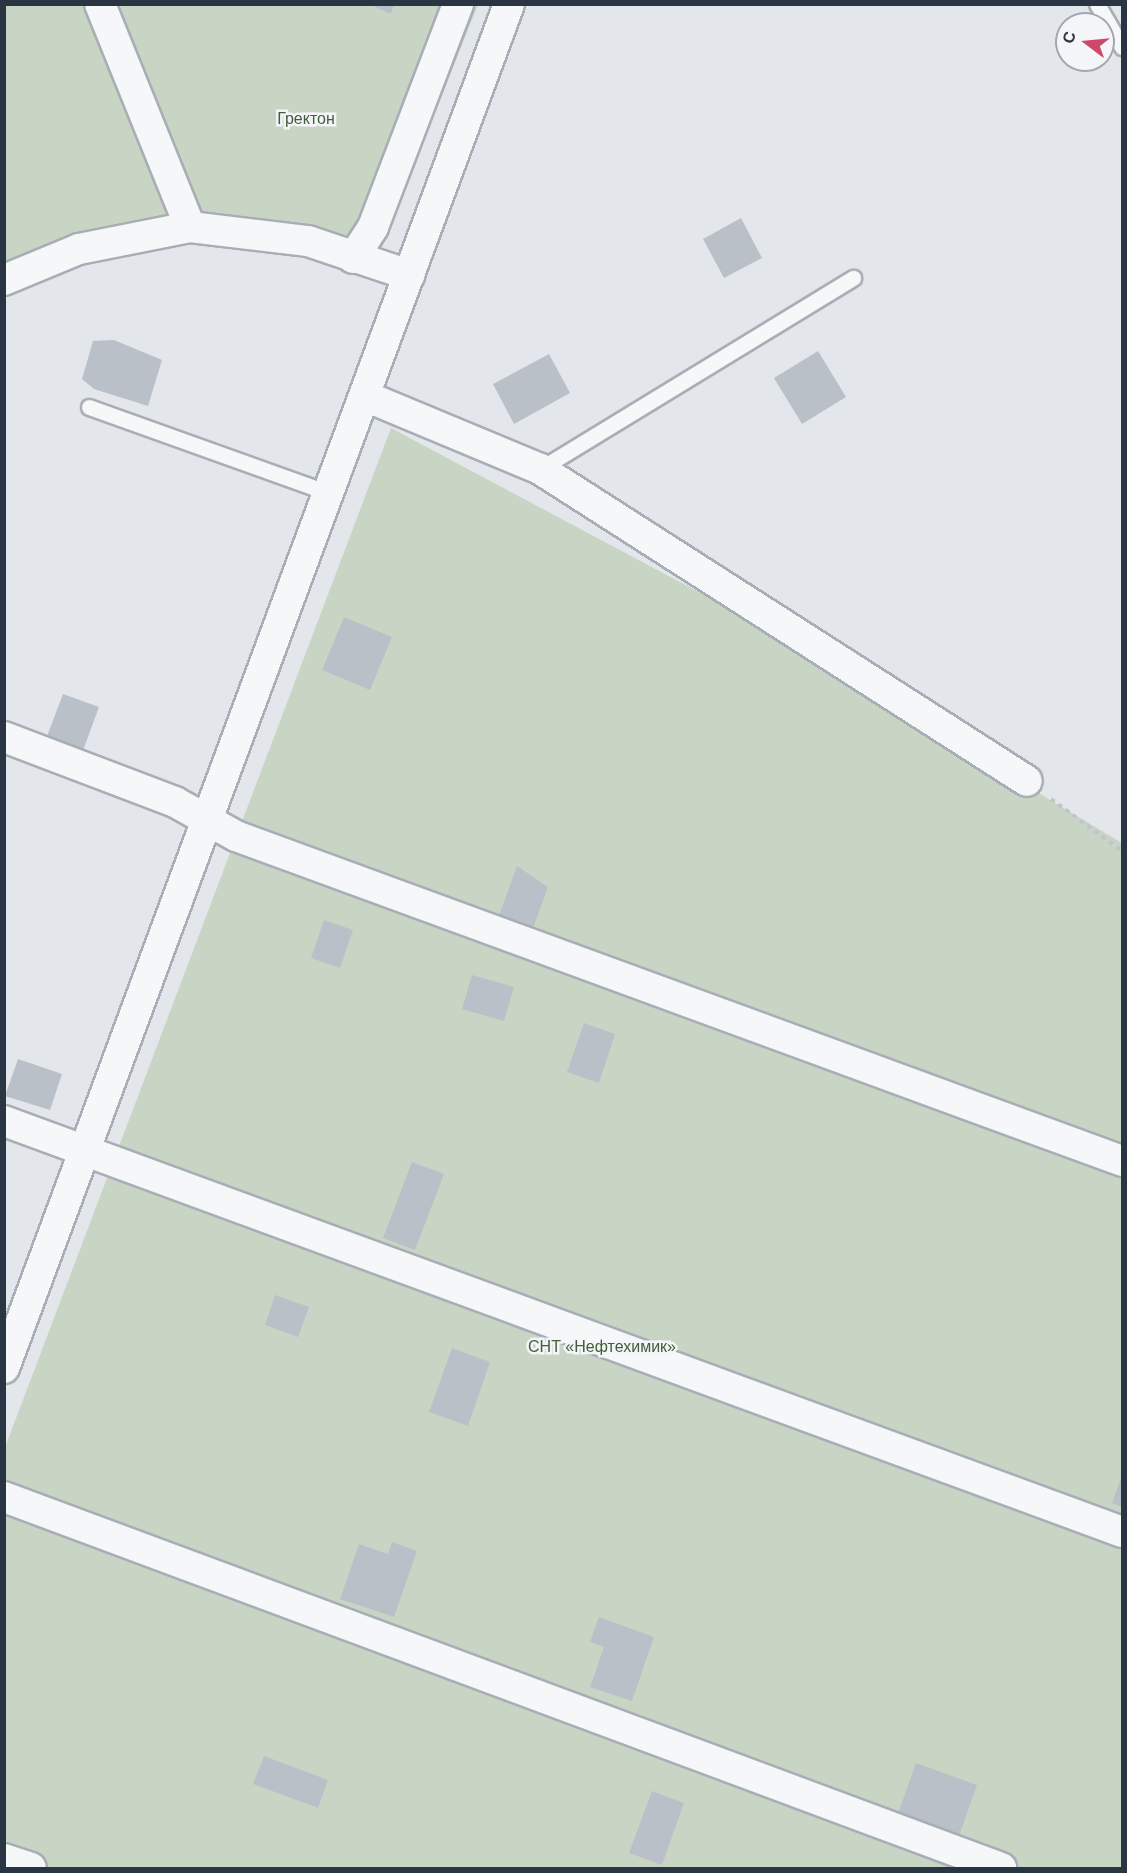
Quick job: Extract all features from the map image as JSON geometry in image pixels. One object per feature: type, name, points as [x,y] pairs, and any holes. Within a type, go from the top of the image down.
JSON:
[{"type":"street","points":[[100,4],[190,227]]},
{"type":"street","points":[[353,258],[373,227],[458,4]]},
{"type":"street","points":[[4,1368],[510,4]]},
{"type":"street","points":[[4,280],[79,249],[190,227],[308,241],[409,275]]},
{"type":"street","points":[[365,396],[540,469],[1027,781]]},
{"type":"street","points":[[4,737],[208,819],[236,836],[1122,1161]]},
{"type":"street","points":[[4,1121],[1122,1532]]},
{"type":"street","points":[[4,1497],[1002,1869]]},
{"type":"street","points":[[4,1859],[31,1869]]},
{"type":"lane","points":[[1097,4],[1122,47]]},
{"type":"lane","points":[[540,469],[853,278]]},
{"type":"lane","points":[[89,407],[329,493]]},
{"type":"path","points":[[1027,781],[1122,851]]},
{"type":"green space","name":"Гректон","points":[[5,5],[478,5],[380,249],[208,217],[74,233],[5,266]]},
{"type":"green space","name":"СНТ «Нефтехимик»","points":[[391,428],[738,613],[1122,843],[1122,1868],[5,1868],[4,1450]]},
{"type":"building","points":[[369,4],[394,4],[391,14]]},
{"type":"building","points":[[741,218],[762,258],[724,278],[703,239]]},
{"type":"building","points":[[114,340],[162,360],[148,406],[94,389],[82,379],[93,341]]},
{"type":"building","points":[[818,351],[846,397],[802,424],[774,378]]},
{"type":"building","points":[[549,354],[570,393],[514,424],[493,384]]},
{"type":"building","points":[[344,617],[392,637],[370,690],[322,670]]},
{"type":"building","points":[[63,694],[99,707],[82,753],[46,739]]},
{"type":"building","points":[[517,866],[548,887],[531,934],[497,921]]},
{"type":"building","points":[[324,920],[353,930],[340,968],[311,958]]},
{"type":"building","points":[[472,975],[514,987],[504,1021],[462,1009]]},
{"type":"building","points":[[584,1023],[615,1034],[599,1083],[567,1072]]},
{"type":"building","points":[[18,1059],[62,1074],[50,1110],[5,1096]]},
{"type":"building","points":[[412,1162],[444,1174],[415,1250],[383,1238]]},
{"type":"building","points":[[275,1295],[309,1307],[298,1337],[265,1325]]},
{"type":"building","points":[[452,1348],[490,1362],[468,1426],[429,1412]]},
{"type":"building","points":[[1122,1475],[1122,1507],[1112,1503]]},
{"type":"building","points":[[392,1542],[417,1551],[394,1617],[340,1599],[359,1544],[388,1554]]},
{"type":"building","points":[[599,1617],[654,1637],[632,1701],[590,1687],[604,1647],[590,1642]]},
{"type":"building","points":[[264,1756],[328,1780],[318,1808],[253,1784]]},
{"type":"building","points":[[916,1763],[977,1785],[959,1836],[898,1814]]},
{"type":"building","points":[[652,1791],[684,1803],[662,1865],[629,1853]]}]
